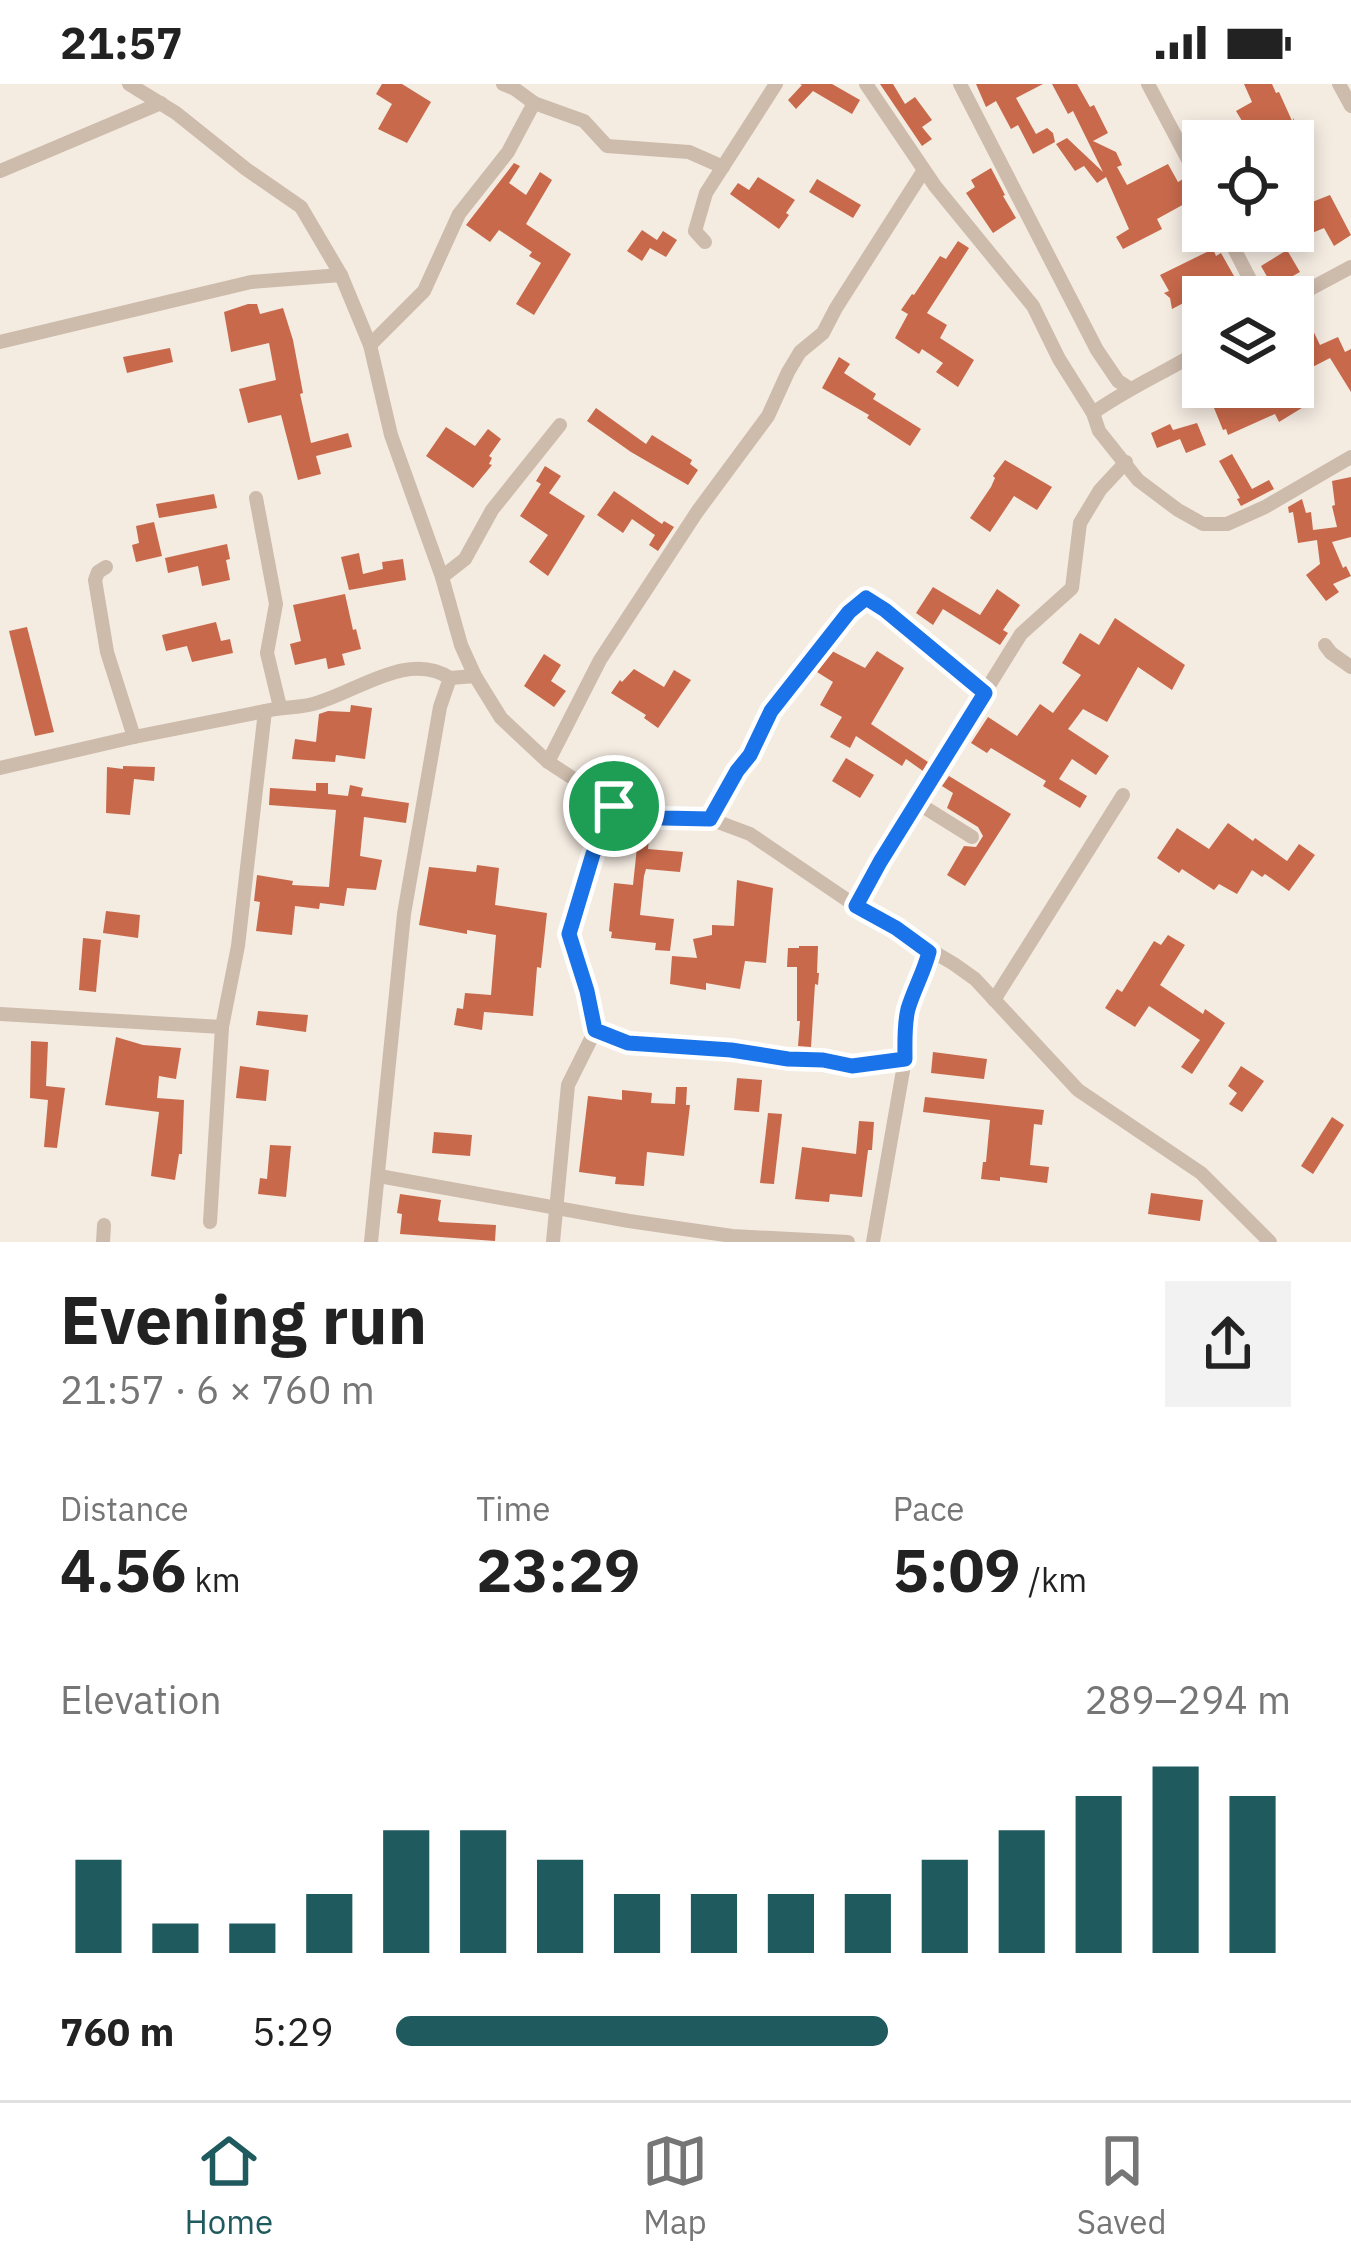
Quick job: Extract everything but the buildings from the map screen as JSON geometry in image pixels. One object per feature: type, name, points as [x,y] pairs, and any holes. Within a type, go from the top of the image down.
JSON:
[{"type":"street","points":[[129,84],[301,207],[340,275],[370,345],[391,435],[456,630],[475,676],[502,718],[548,762],[614,806],[663,818],[710,819],[750,834],[975,979],[1078,1090],[1201,1173],[1270,1242]]},
{"type":"street","points":[[502,84],[534,103],[584,121],[608,146],[689,152],[723,167]]},
{"type":"street","points":[[706,242],[695,231],[706,193],[776,84]]},
{"type":"street","points":[[866,84],[924,170],[1033,306],[1099,430],[1138,479],[1178,510],[1203,524],[1227,524],[1351,457]]},
{"type":"street","points":[[960,84],[1096,350],[1118,381],[1129,388]]},
{"type":"street","points":[[1148,84],[1182,148]]},
{"type":"street","points":[[1340,84],[1351,106]]},
{"type":"street","points":[[0,171],[161,103]]},
{"type":"street","points":[[370,345],[424,291],[459,214],[508,152],[534,103]]},
{"type":"street","points":[[548,762],[600,660],[697,512],[768,416],[800,352],[824,333],[924,170]]},
{"type":"street","points":[[1314,287],[1351,267]]},
{"type":"street","points":[[0,342],[251,282],[340,275]]},
{"type":"street","points":[[1093,413],[1129,388],[1182,362]]},
{"type":"street","points":[[442,577],[464,559],[492,510],[560,424]]},
{"type":"street","points":[[856,906],[1021,634],[1072,588],[1081,523],[1100,490],[1126,462]]},
{"type":"street","points":[[210,1222],[222,1027],[273,709],[267,653],[276,604],[256,498]]},
{"type":"street","points":[[106,567],[95,580],[107,652],[134,737]]},
{"type":"street","points":[[710,819],[771,711],[849,612],[866,598],[985,693]]},
{"type":"street","points":[[1325,645],[1351,667]]},
{"type":"street","points":[[0,768],[134,737],[312,705],[420,667],[450,679],[475,676]]},
{"type":"street","points":[[371,1242],[404,914],[440,707],[450,679]]},
{"type":"street","points":[[994,1000],[1123,795]]},
{"type":"street","points":[[916,802],[972,837]]},
{"type":"street","points":[[554,1242],[568,1085],[595,1030],[569,934],[593,854],[614,806]]},
{"type":"street","points":[[873,1242],[905,1059],[906,1016],[929,952]]},
{"type":"street","points":[[0,1014],[222,1027]]},
{"type":"street","points":[[595,1030],[628,1043],[852,1066],[905,1059]]},
{"type":"street","points":[[379,1176],[733,1236],[848,1242]]},
{"type":"street","points":[[103,1242],[104,1225]]},
{"type":"route","points":[[866,598],[985,693],[856,906],[929,952],[906,1016],[905,1059],[852,1066],[628,1043],[595,1030],[569,934],[593,854],[614,806],[663,818],[710,819],[771,711],[849,612],[866,598]]}]
